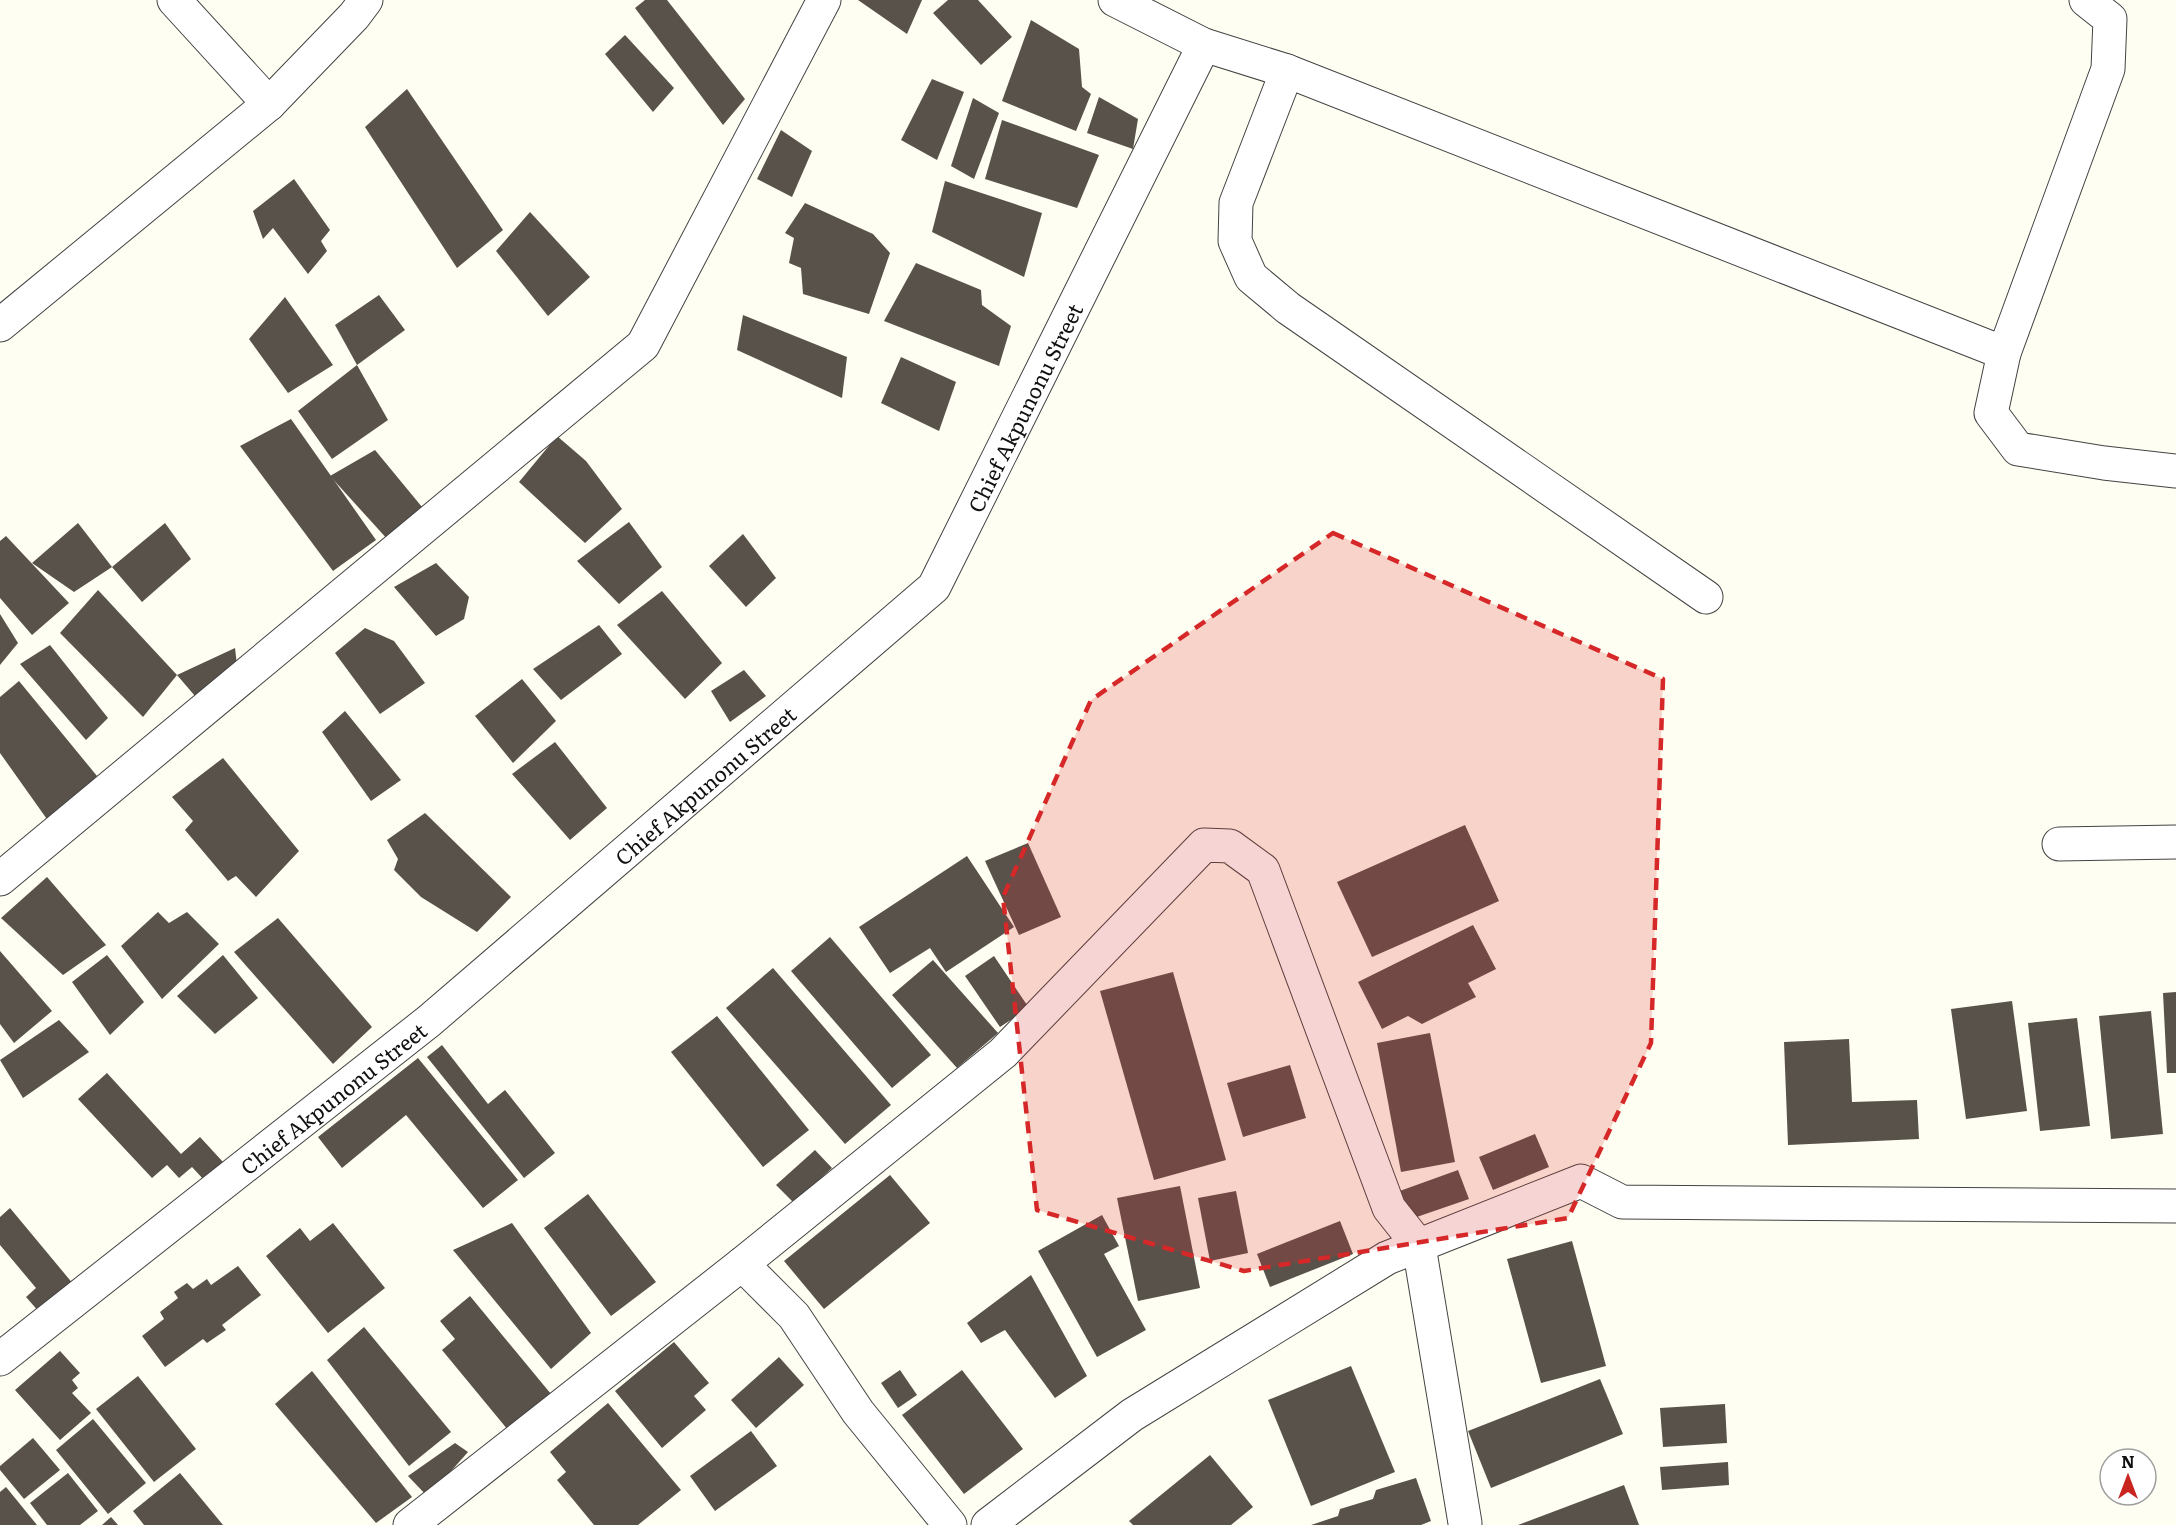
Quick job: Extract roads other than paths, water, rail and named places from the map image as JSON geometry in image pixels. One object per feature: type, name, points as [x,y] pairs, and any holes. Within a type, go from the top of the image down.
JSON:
[{"type":"street","points":[[174,0],[269,104]]},
{"type":"street","points":[[0,325],[269,104],[354,16],[366,0]]},
{"type":"street","points":[[0,879],[643,345],[824,0]]},
{"type":"street","points":[[1115,0],[1204,45],[1287,71],[2004,353]]},
{"type":"street","points":[[2086,0],[2110,19],[2108,69],[2004,353],[1990,413],[2018,449],[2104,463],[2176,471]]},
{"type":"street","name":"Chief Akpunonu Street","points":[[0,1359],[429,1021],[934,587],[1204,45]]},
{"type":"street","points":[[1287,71],[1236,203],[1235,241],[1251,276],[1288,308],[1706,597]]},
{"type":"street","points":[[2058,844],[2176,842]]},
{"type":"street","points":[[410,1525],[742,1264],[1004,1053],[1204,845],[1230,846],[1263,870],[1389,1208],[1419,1246],[1465,1523]]},
{"type":"street","points":[[988,1525],[1132,1415],[1387,1258],[1581,1181],[1622,1202],[2176,1206]]},
{"type":"street","points":[[742,1264],[794,1316],[858,1412],[950,1525]]}]
